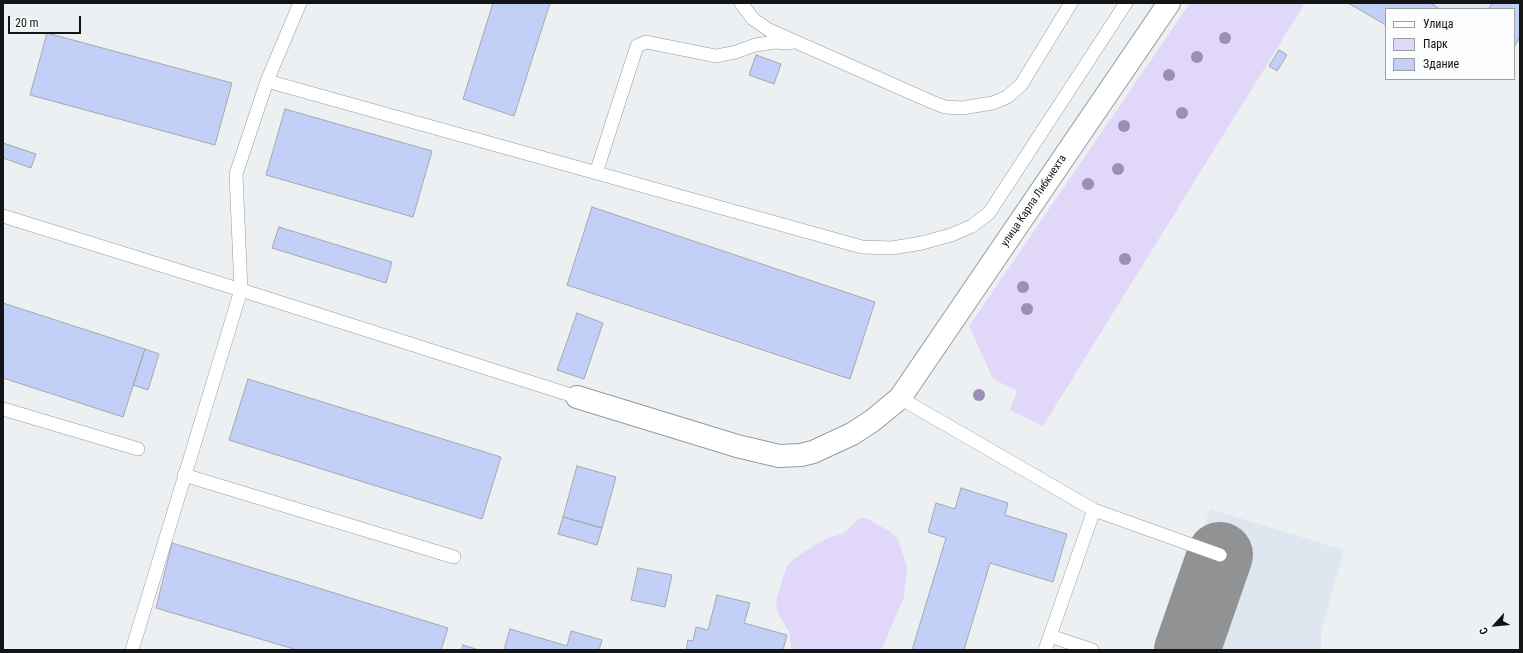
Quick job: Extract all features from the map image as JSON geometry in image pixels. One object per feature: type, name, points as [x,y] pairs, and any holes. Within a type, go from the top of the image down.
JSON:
[{"type":"street","name":"улица Карла Либкнехта","points":[[577,397],[731,444],[779,456],[801,455],[812,452],[852,434],[872,421],[900,398],[1169,3]]},
{"type":"lane","points":[[132,650],[184,475],[242,290],[236,174],[267,81],[300,3]]},
{"type":"lane","points":[[741,3],[753,19],[769,30],[945,107],[962,108],[977,107],[993,103],[1007,97],[1021,85],[1071,3]]},
{"type":"lane","points":[[267,81],[862,247],[892,248],[922,243],[951,235],[972,226],[989,213],[1126,3]]},
{"type":"lane","points":[[596,173],[637,46],[646,42],[716,56],[736,52],[755,45],[775,42],[800,43]]},
{"type":"lane","points":[[3,216],[242,290],[577,397]]},
{"type":"lane","points":[[900,398],[1094,510],[1220,555]]},
{"type":"lane","points":[[3,409],[138,449]]},
{"type":"lane","points":[[184,475],[454,557]]},
{"type":"lane","points":[[1045,650],[1094,510]]},
{"type":"lane","points":[[1050,636],[1092,650]]},
{"type":"shaded area","points":[[1348,3],[1520,3],[1520,37],[1515,45],[1515,8],[1385,9]]},
{"type":"shaded area","points":[[1210,509],[1344,550],[1321,631],[1321,650],[1162,650]]},
{"type":"green space","points":[[1190,3],[1305,3],[1043,426],[1010,410],[1017,391],[993,379],[969,326]]},
{"type":"green space","points":[[860,518],[866,518],[889,531],[898,539],[907,567],[904,597],[882,648],[880,650],[791,650],[790,634],[779,615],[776,606],[777,596],[787,566],[795,558],[817,544],[830,537],[843,534]]},
{"type":"building","points":[[493,3],[550,3],[514,116],[463,99]]},
{"type":"building","points":[[1348,3],[1430,3],[1438,8],[1385,8],[1385,24]]},
{"type":"building","points":[[1492,3],[1520,3],[1520,37],[1515,45],[1515,8],[1490,8]]},
{"type":"building","points":[[47,33],[232,83],[215,145],[30,95]]},
{"type":"building","points":[[1279,50],[1287,55],[1277,71],[1269,66]]},
{"type":"building","points":[[756,55],[781,64],[774,84],[749,75]]},
{"type":"building","points":[[285,109],[432,151],[413,217],[266,175]]},
{"type":"building","points":[[3,143],[36,154],[31,168],[3,158]]},
{"type":"building","points":[[592,207],[875,302],[850,379],[567,285]]},
{"type":"building","points":[[279,227],[392,262],[386,283],[272,248]]},
{"type":"building","points":[[3,303],[145,349],[123,417],[3,378]]},
{"type":"building","points":[[577,313],[603,323],[584,379],[557,370]]},
{"type":"building","points":[[145,349],[159,354],[148,390],[133,385]]},
{"type":"building","points":[[248,379],[501,457],[482,519],[229,440]]},
{"type":"building","points":[[577,466],[616,477],[602,528],[563,517]]},
{"type":"building","points":[[961,488],[1008,503],[1005,515],[1067,534],[1053,582],[990,563],[964,650],[912,650],[946,538],[928,532],[936,503],[955,509]]},
{"type":"building","points":[[563,517],[602,528],[597,545],[558,534]]},
{"type":"building","points":[[172,543],[448,628],[441,650],[297,650],[156,608]]},
{"type":"building","points":[[638,568],[672,575],[665,607],[631,600]]},
{"type":"building","points":[[717,595],[750,603],[744,623],[787,635],[783,650],[686,650],[688,640],[693,641],[696,627],[708,630]]},
{"type":"building","points":[[510,629],[567,646],[571,631],[602,640],[599,650],[504,650]]},
{"type":"building","points":[[463,645],[479,650],[461,650]]},
{"type":"taxiway","points":[[1187,650],[1220,555]]}]
